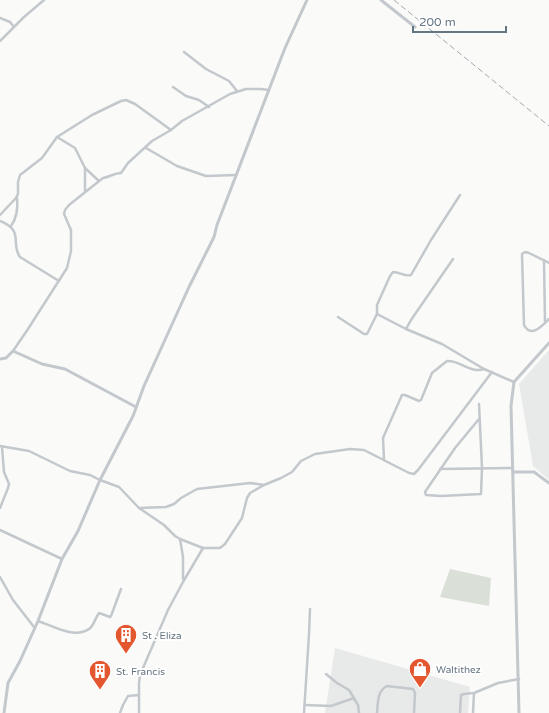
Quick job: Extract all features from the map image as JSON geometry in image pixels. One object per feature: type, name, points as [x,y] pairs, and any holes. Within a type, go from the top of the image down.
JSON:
[{"type":"street","points":[[0,41],[44,0]]},
{"type":"street","points":[[4,713],[8,683],[20,661],[38,621],[62,559],[78,532],[100,480],[136,407],[186,294],[214,237],[216,225],[285,48],[308,0]]},
{"type":"street","points":[[382,0],[414,27]]},
{"type":"street","points":[[0,18],[10,22],[14,27]]},
{"type":"street","points":[[184,52],[206,69],[229,81],[237,91]]},
{"type":"street","points":[[173,87],[186,96],[199,100],[209,107]]},
{"type":"street","points":[[0,359],[6,358],[13,350],[67,268],[71,251],[71,230],[64,212],[85,191],[99,181],[115,173],[121,173],[128,163],[152,142],[182,121],[237,91],[261,89],[269,90]]},
{"type":"street","points":[[0,215],[18,194],[20,174],[42,158],[57,137],[92,115],[124,100],[135,104],[171,130]]},
{"type":"street","points":[[57,137],[75,148],[85,168],[99,181]]},
{"type":"street","points":[[146,148],[177,166],[206,176],[236,175]]},
{"type":"street","points":[[85,168],[85,191]]},
{"type":"street","points":[[338,317],[366,334],[377,314],[377,305],[390,276],[393,272],[407,276],[412,275],[431,240],[460,195]]},
{"type":"street","points":[[11,226],[16,217],[16,198]]},
{"type":"street","points":[[0,221],[11,226],[15,233],[19,256],[59,281]]},
{"type":"street","points":[[549,263],[526,252],[523,253],[522,256],[524,325],[530,332],[534,331],[549,319]]},
{"type":"street","points":[[406,330],[411,320],[453,259]]},
{"type":"street","points":[[544,260],[545,323]]},
{"type":"street","points":[[377,314],[406,330],[442,344],[484,369],[514,382]]},
{"type":"street","points":[[519,713],[514,472],[511,406],[514,382],[549,343]]},
{"type":"street","points":[[13,350],[42,364],[65,370],[136,407]]},
{"type":"street","points":[[384,460],[383,438],[402,396],[405,395],[419,401],[421,400],[432,373],[447,361],[454,361],[477,370],[484,369]]},
{"type":"street","points":[[0,508],[9,484],[4,472],[1,447],[29,451],[70,471],[90,475],[119,486],[139,508],[158,520],[180,539],[203,548],[220,548],[225,544],[242,518],[247,498],[250,493],[292,472],[301,461],[315,454],[356,449],[367,451],[411,474],[416,472],[492,372]]},
{"type":"street","points":[[478,404],[479,419],[482,468],[480,494],[426,495],[425,492],[440,469],[479,419]]},
{"type":"street","points":[[440,469],[513,468]]},
{"type":"street","points":[[514,472],[534,472],[549,483]]},
{"type":"street","points":[[139,508],[166,507],[174,504],[181,498],[197,489],[250,483],[264,485]]},
{"type":"street","points":[[0,530],[62,559]]},
{"type":"street","points":[[180,539],[184,561],[183,582]]},
{"type":"street","points":[[139,713],[140,676],[168,610],[203,548]]},
{"type":"street","points":[[0,577],[12,600],[34,627]]},
{"type":"street","points":[[38,621],[73,634],[87,630],[90,628],[99,613],[110,617],[111,616],[121,589]]},
{"type":"street","points":[[304,713],[310,609]]},
{"type":"street","points":[[326,674],[336,683],[349,690],[354,698],[359,713]]},
{"type":"street","points":[[460,713],[461,696],[464,694],[474,693],[498,683],[518,679]]},
{"type":"street","points":[[377,713],[380,692],[387,686],[413,689],[415,693],[414,713]]},
{"type":"street","points":[[473,713],[474,693]]},
{"type":"street","points":[[120,713],[128,696],[139,695]]},
{"type":"street","points":[[305,705],[331,706],[354,698]]},
{"type":"shaded area","points":[[549,350],[549,480],[533,466],[519,384]]},
{"type":"shaded area","points":[[450,569],[491,578],[489,606],[440,597]]},
{"type":"shaded area","points":[[335,648],[470,687],[468,713],[325,713]]},
{"type":"railway","points":[[394,0],[549,126]]},
{"type":"place","name":"St . Eliza","points":[[126,654]]},
{"type":"place","name":"Waltithez","points":[[420,688]]},
{"type":"place","name":"St. Francis","points":[[100,690]]}]
